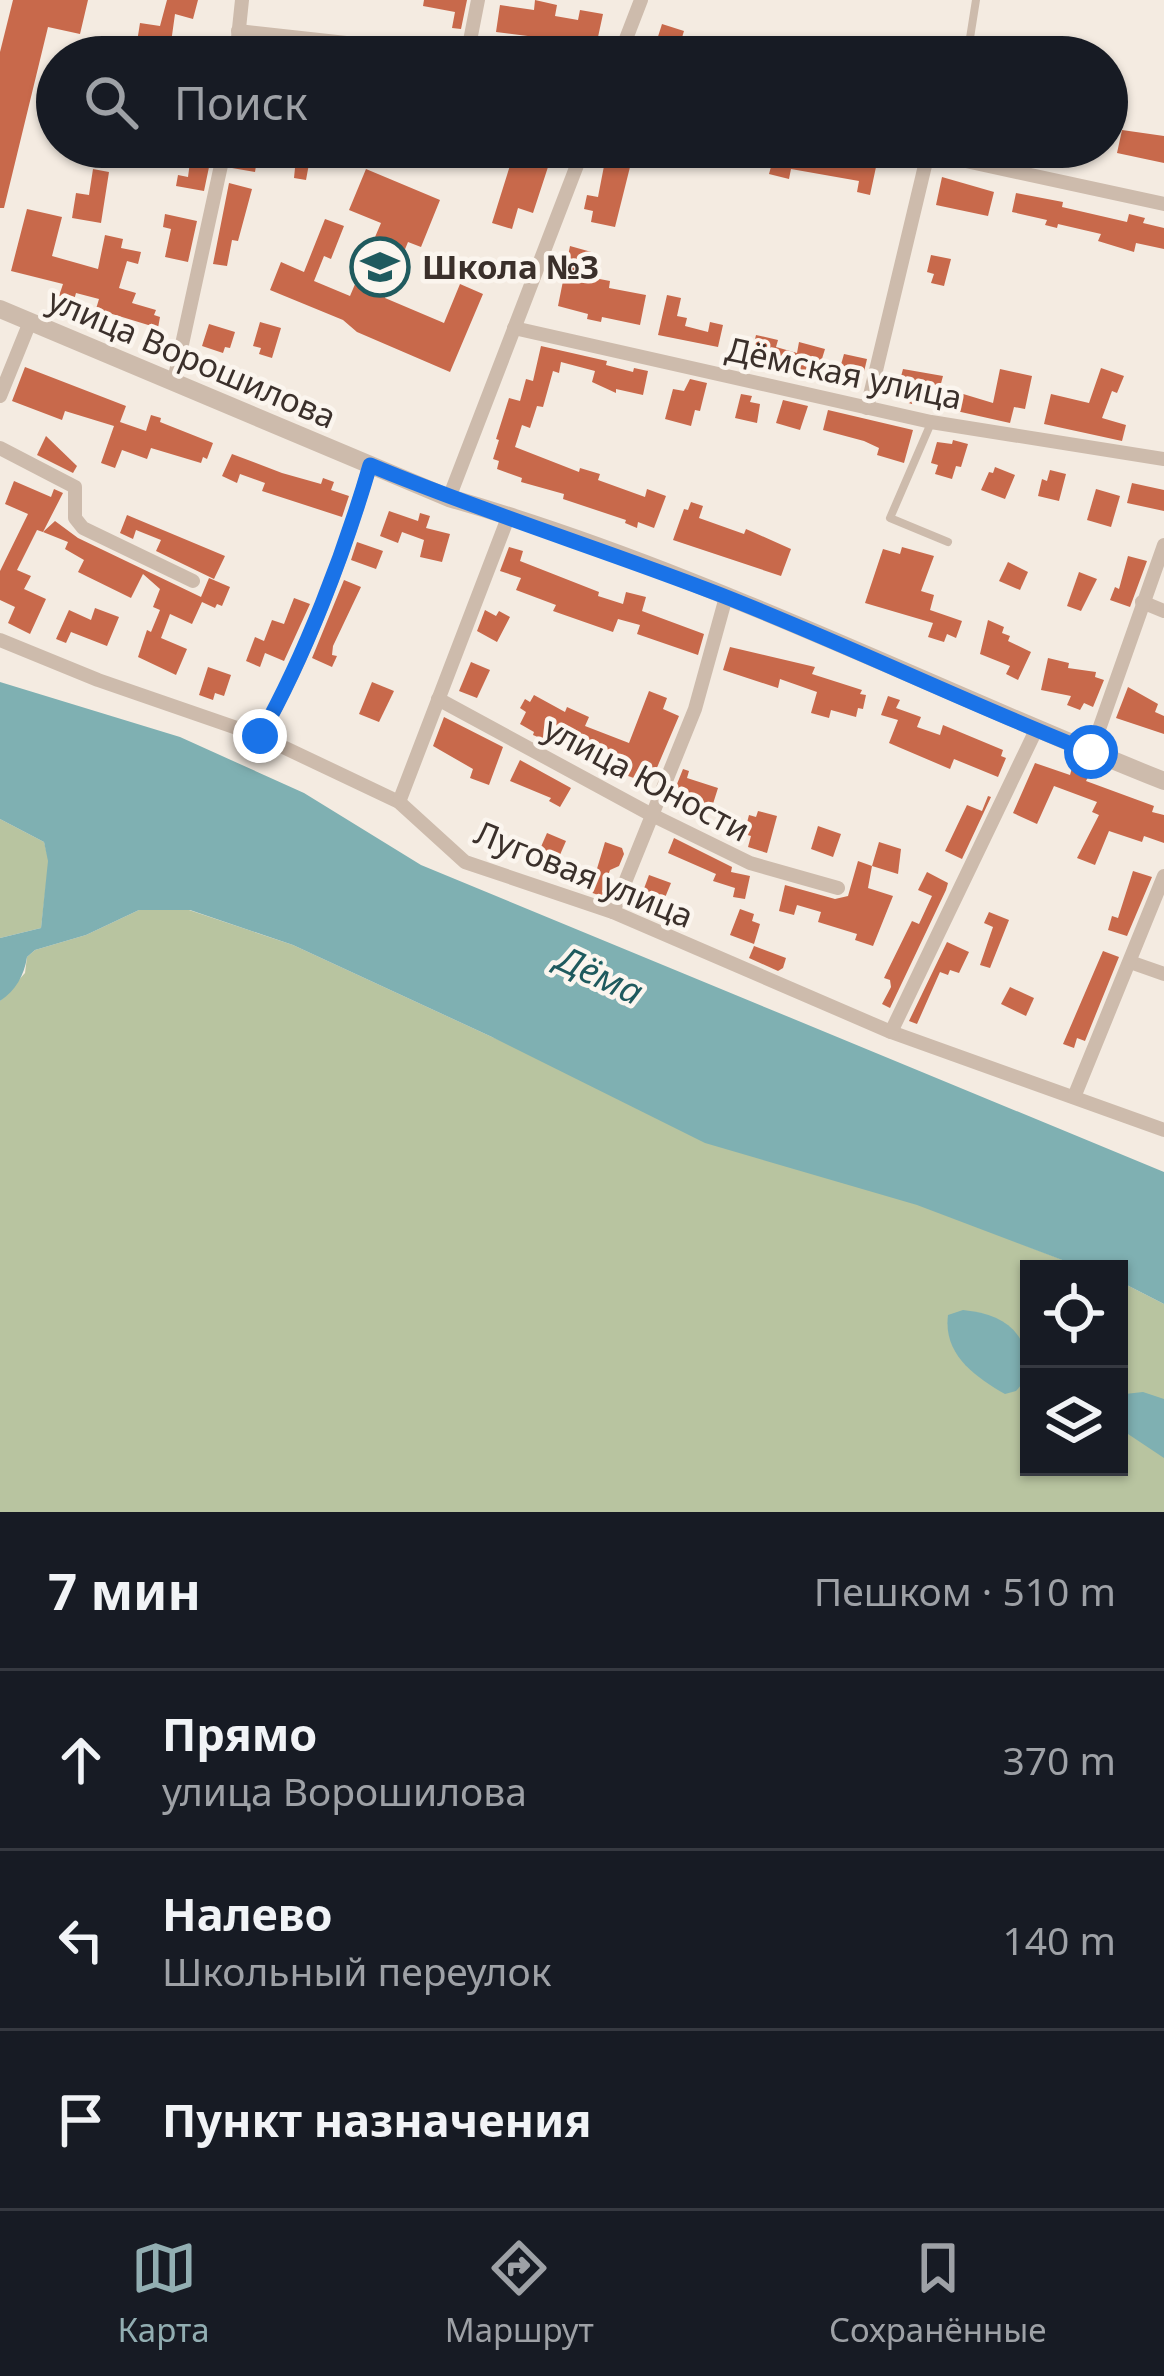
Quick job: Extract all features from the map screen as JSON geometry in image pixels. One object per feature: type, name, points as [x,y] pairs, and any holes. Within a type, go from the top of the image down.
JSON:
[{"type":"street","points":[[238,36],[242,0]]},
{"type":"street","points":[[473,36],[478,0]]},
{"type":"street","points":[[627,36],[641,0]]},
{"type":"street","points":[[238,31],[284,36]]},
{"type":"street","points":[[174,381],[220,168]]},
{"type":"street","points":[[449,498],[576,168]]},
{"type":"street","points":[[867,407],[935,168]]},
{"type":"street","points":[[1009,168],[1164,204]]},
{"type":"street","name":"улица Ворошилова","points":[[0,309],[449,498],[509,515],[726,597],[1164,781]]},
{"type":"street","points":[[0,396],[30,322]]},
{"type":"street","name":"Дёмская улица","points":[[514,328],[931,422],[1164,459]]},
{"type":"street","points":[[0,448],[75,487],[75,518],[83,528],[194,581]]},
{"type":"street","points":[[260,736],[286,689],[351,532],[370,465]]},
{"type":"street","points":[[399,802],[509,515]]},
{"type":"street","points":[[1091,752],[1164,545]]},
{"type":"street","points":[[613,912],[695,709],[726,597]]},
{"type":"street","points":[[1142,602],[1164,611]]},
{"type":"street","name":"Луговая улица","points":[[0,640],[260,736],[399,802],[465,862],[613,912],[891,1032],[1164,1130]]},
{"type":"street","name":"улица Юности","points":[[439,699],[750,863],[838,888]]},
{"type":"street","points":[[891,1032],[1036,730]]},
{"type":"street","points":[[1073,1096],[1164,876]]},
{"type":"street","points":[[1130,962],[1164,974]]},
{"type":"lane","points":[[970,36],[976,0]]},
{"type":"lane","points":[[931,422],[890,518],[948,542]]},
{"type":"green space","points":[[0,819],[44,842],[49,861],[41,928],[0,938]]},
{"type":"green space","points":[[139,910],[189,910],[293,945],[492,1037],[1063,1260],[1020,1260],[1020,1476],[1128,1476],[1128,1286],[1164,1304],[1164,1512],[0,1512],[0,1001],[25,973],[27,957],[35,950],[86,935]]},
{"type":"water","name":"Дёма","points":[[0,682],[180,737],[304,793],[421,865],[1164,1172],[1164,1304],[1128,1286],[1128,1260],[1062,1260],[917,1205],[705,1143],[293,945],[190,910],[139,910],[86,935],[35,950],[27,957],[15,987],[0,1001],[0,938],[41,928],[48,861],[44,842],[0,819]]},
{"type":"water","points":[[963,1310],[991,1316],[1011,1328],[1020,1339],[1020,1386],[1016,1391],[1005,1394],[963,1362],[950,1341],[948,1315]]},
{"type":"water","points":[[1143,1392],[1164,1399],[1164,1458],[1128,1434],[1128,1394]]},
{"type":"building","points":[[13,0],[88,0],[80,34],[48,27],[46,36],[36,36],[36,76],[4,208],[0,208],[0,52]]},
{"type":"building","points":[[167,0],[198,0],[193,19],[175,14],[172,36],[138,36],[140,23],[160,26]]},
{"type":"building","points":[[424,0],[467,0],[461,29],[452,28],[455,12],[423,6]]},
{"type":"building","points":[[535,0],[557,5],[555,16],[578,20],[580,10],[603,14],[598,36],[496,32],[500,5],[534,10]]},
{"type":"building","points":[[662,24],[684,31],[682,36],[658,36]]},
{"type":"building","points":[[1128,131],[1164,136],[1164,163],[1128,155]]},
{"type":"building","points":[[189,168],[209,168],[204,191],[176,186],[178,175],[188,177]]},
{"type":"building","points":[[295,168],[308,168],[306,180],[294,178]]},
{"type":"building","points":[[509,168],[548,168],[533,213],[518,208],[512,229],[492,223]]},
{"type":"building","points":[[604,168],[630,168],[615,227],[591,222],[593,211],[584,209],[587,195],[598,197]]},
{"type":"building","points":[[771,168],[876,168],[870,195],[857,192],[859,181],[791,169],[789,179],[769,174]]},
{"type":"building","points":[[93,169],[109,172],[101,223],[72,218],[76,193],[89,195]]},
{"type":"building","name":"Школа №3","points":[[366,169],[440,200],[421,247],[408,242],[385,298],[444,323],[460,284],[483,294],[450,372],[270,290],[281,262],[304,272],[325,219],[344,226],[331,259],[324,256],[314,281],[350,296],[381,223],[349,210]]},
{"type":"building","points":[[942,177],[994,192],[988,216],[936,205]]},
{"type":"building","points":[[229,183],[252,189],[227,266],[213,264]]},
{"type":"building","points":[[1016,193],[1127,222],[1129,214],[1145,218],[1143,223],[1164,228],[1164,249],[1136,243],[1134,252],[1098,241],[1101,234],[1045,225],[1047,220],[1012,212]]},
{"type":"building","points":[[27,209],[62,217],[52,256],[98,269],[105,235],[123,239],[121,248],[141,252],[138,264],[127,261],[119,288],[136,293],[132,303],[156,310],[158,328],[96,309],[99,299],[76,293],[74,300],[59,296],[63,284],[11,271]]},
{"type":"building","points":[[165,214],[197,221],[188,262],[165,257],[171,229],[163,227]]},
{"type":"building","points":[[570,246],[595,253],[589,277],[610,281],[609,288],[646,295],[640,325],[602,317],[601,322],[587,319],[588,314],[558,306]]},
{"type":"building","points":[[931,255],[951,259],[944,286],[931,283],[934,274],[927,272]]},
{"type":"building","points":[[667,295],[681,298],[677,316],[687,318],[685,326],[708,332],[710,322],[723,325],[718,347],[658,335]]},
{"type":"building","points":[[260,322],[281,328],[272,358],[253,346]]},
{"type":"building","points":[[209,324],[235,332],[223,353],[202,346]]},
{"type":"building","points":[[756,335],[778,340],[776,347],[797,353],[799,342],[825,349],[817,375],[751,356]]},
{"type":"building","points":[[541,346],[633,372],[634,368],[648,371],[643,395],[616,389],[616,393],[592,382],[595,371],[561,362],[559,373],[553,371],[543,407],[537,406],[530,428],[522,425],[515,447],[579,472],[580,468],[600,474],[598,480],[645,497],[647,489],[666,496],[654,528],[638,522],[637,528],[497,469],[499,461],[493,459],[496,439],[509,398],[520,401],[526,379],[533,381]]},
{"type":"building","points":[[844,354],[867,359],[860,389],[836,382]]},
{"type":"building","points":[[25,367],[126,406],[120,422],[146,431],[151,415],[213,443],[207,459],[203,457],[201,463],[151,448],[147,459],[122,450],[115,468],[101,463],[114,426],[65,411],[62,420],[12,401]]},
{"type":"building","points":[[1101,368],[1124,376],[1117,393],[1112,391],[1102,418],[1126,425],[1122,441],[1044,424],[1051,394],[1089,403]]},
{"type":"building","points":[[903,369],[943,376],[940,387],[993,403],[1000,369],[1032,376],[1025,409],[1014,407],[1010,423],[943,408],[945,400],[915,393],[912,404],[895,399]]},
{"type":"building","points":[[690,379],[707,383],[691,426],[665,419],[673,389],[684,391]]},
{"type":"building","points":[[741,394],[760,404],[757,423],[735,418]]},
{"type":"building","points":[[783,400],[808,406],[800,430],[776,423]]},
{"type":"building","points":[[828,410],[913,430],[904,463],[877,455],[879,448],[864,441],[823,430]]},
{"type":"building","points":[[46,436],[77,466],[73,473],[37,455]]},
{"type":"building","points":[[953,440],[968,444],[952,479],[935,474],[938,465],[931,463],[937,442],[952,444]]},
{"type":"building","points":[[232,454],[321,484],[323,478],[334,482],[331,490],[349,496],[342,517],[262,491],[265,483],[240,474],[237,483],[222,476]]},
{"type":"building","points":[[995,467],[1015,475],[1005,499],[981,490]]},
{"type":"building","points":[[1050,470],[1066,474],[1059,501],[1038,496]]},
{"type":"building","points":[[14,481],[51,497],[54,489],[63,493],[17,570],[31,576],[24,589],[46,599],[30,634],[8,623],[15,607],[0,600],[0,571],[28,514],[5,504]]},
{"type":"building","points":[[1132,483],[1164,490],[1164,511],[1127,503]]},
{"type":"building","points":[[1096,489],[1120,496],[1111,527],[1087,520]]},
{"type":"building","points":[[691,502],[703,506],[699,518],[744,534],[746,529],[791,549],[781,576],[673,540]]},
{"type":"building","points":[[389,511],[418,521],[420,513],[430,516],[426,528],[450,534],[442,562],[420,557],[424,540],[402,532],[398,543],[380,536]]},
{"type":"building","points":[[127,515],[225,556],[214,579],[156,551],[161,540],[136,530],[133,539],[120,533]]},
{"type":"building","points":[[55,521],[78,538],[201,597],[209,578],[230,587],[222,606],[202,602],[192,624],[170,614],[161,638],[187,649],[176,675],[138,657],[160,610],[153,607],[160,589],[143,574],[131,598],[78,572],[84,560],[65,549],[68,542],[43,532]]},
{"type":"building","points":[[357,542],[383,551],[376,569],[351,560]]},
{"type":"building","points":[[509,547],[523,551],[520,561],[599,592],[598,596],[623,604],[626,592],[646,597],[642,611],[704,634],[698,655],[637,634],[640,625],[618,619],[613,632],[553,611],[556,605],[516,590],[521,578],[500,571]]},
{"type":"building","points":[[902,547],[934,556],[921,591],[934,595],[930,610],[962,621],[956,638],[947,634],[944,642],[928,637],[933,623],[865,603],[883,549],[900,554]]},
{"type":"building","points":[[1128,556],[1147,561],[1130,607],[1110,600],[1115,587],[1119,589]]},
{"type":"building","points":[[1008,562],[1028,572],[1020,590],[999,581]]},
{"type":"building","points":[[1079,572],[1097,579],[1081,611],[1067,606]]},
{"type":"building","points":[[344,580],[361,587],[333,646],[332,655],[337,656],[332,667],[312,658]]},
{"type":"building","points":[[294,598],[310,604],[284,661],[265,653],[260,667],[246,661],[255,637],[264,641],[272,620],[284,624]]},
{"type":"building","points":[[95,608],[119,617],[107,646],[71,632],[66,643],[56,639],[69,610],[91,620]]},
{"type":"building","points":[[485,610],[510,617],[497,642],[477,631]]},
{"type":"building","points":[[988,620],[1004,627],[1008,641],[1031,652],[1018,680],[1006,674],[1010,666],[980,654]]},
{"type":"building","points":[[730,647],[815,667],[812,674],[862,690],[860,694],[866,695],[863,709],[858,708],[856,717],[831,710],[829,718],[811,713],[817,692],[780,679],[778,688],[723,670]]},
{"type":"building","points":[[1048,658],[1069,663],[1068,668],[1096,672],[1095,677],[1104,680],[1093,707],[1084,703],[1080,710],[1067,705],[1071,696],[1041,690]]},
{"type":"building","points":[[471,662],[490,670],[477,698],[459,691]]},
{"type":"building","points":[[208,667],[231,675],[224,696],[215,693],[213,700],[199,695]]},
{"type":"building","points":[[372,682],[394,691],[379,722],[359,714]]},
{"type":"building","points":[[1128,687],[1158,704],[1155,712],[1164,716],[1164,734],[1116,718]]},
{"type":"building","points":[[649,691],[667,698],[663,709],[679,716],[650,784],[620,773],[618,778],[607,774],[608,770],[562,751],[564,748],[520,724],[526,712],[520,708],[534,695],[565,712],[567,707],[589,717],[585,726],[629,743]]},
{"type":"building","points":[[888,696],[900,700],[896,708],[921,717],[917,727],[940,735],[943,725],[1003,750],[1001,756],[1006,758],[998,777],[954,759],[950,769],[889,743],[898,720],[881,715]]},
{"type":"building","points":[[444,717],[503,747],[489,785],[470,778],[473,769],[433,746]]},
{"type":"building","points":[[520,760],[571,788],[560,807],[551,798],[510,781]]},
{"type":"building","points":[[1035,763],[1070,775],[1072,768],[1089,775],[1086,781],[1154,806],[1152,812],[1164,815],[1164,843],[1144,836],[1142,842],[1109,831],[1095,865],[1077,858],[1099,815],[1092,812],[1097,802],[1054,786],[1037,824],[1013,813]]},
{"type":"building","points":[[683,769],[689,771],[687,778],[718,788],[712,807],[673,794]]},
{"type":"building","points":[[991,797],[962,859],[945,851],[967,805],[982,811]]},
{"type":"building","points":[[758,811],[777,816],[767,853],[748,847],[751,836],[744,834],[749,815],[756,817]]},
{"type":"building","points":[[818,826],[841,834],[833,857],[811,849]]},
{"type":"building","points":[[547,833],[566,841],[556,864],[537,856]]},
{"type":"building","points":[[674,838],[732,867],[731,872],[750,876],[745,899],[733,897],[735,888],[713,881],[716,874],[668,853]]},
{"type":"building","points":[[605,842],[622,848],[624,854],[619,866],[610,870],[602,892],[606,898],[590,892]]},
{"type":"building","points":[[879,842],[901,849],[898,874],[872,866]]},
{"type":"building","points":[[858,861],[872,866],[868,888],[893,896],[873,946],[855,940],[857,934],[818,922],[821,912],[797,905],[794,915],[779,911],[785,885],[835,899],[848,896]]},
{"type":"building","points":[[1133,871],[1152,877],[1127,936],[1108,930],[1112,916],[1118,918]]},
{"type":"building","points":[[927,872],[948,883],[890,1008],[882,1004],[891,987],[884,978],[912,921],[919,924],[932,896],[918,890]]},
{"type":"building","points":[[649,875],[671,883],[662,905],[642,894]]},
{"type":"building","points":[[740,909],[754,914],[752,921],[760,924],[754,944],[730,935]]},
{"type":"building","points":[[989,912],[1009,920],[990,968],[980,965],[993,927],[984,923]]},
{"type":"building","points":[[947,942],[969,952],[959,973],[940,972],[917,1024],[909,1021]]},
{"type":"building","points":[[754,946],[786,958],[783,968],[778,971],[749,958]]},
{"type":"building","points":[[1103,951],[1119,957],[1085,1041],[1077,1038],[1074,1048],[1063,1044]]},
{"type":"building","points":[[1010,987],[1034,998],[1026,1016],[1001,1004]]},
{"type":"place","name":"Школа №3","points":[[380,267]]},
{"type":"route","points":[[260,736],[286,689],[351,532],[370,465],[726,597],[1091,752]]}]
